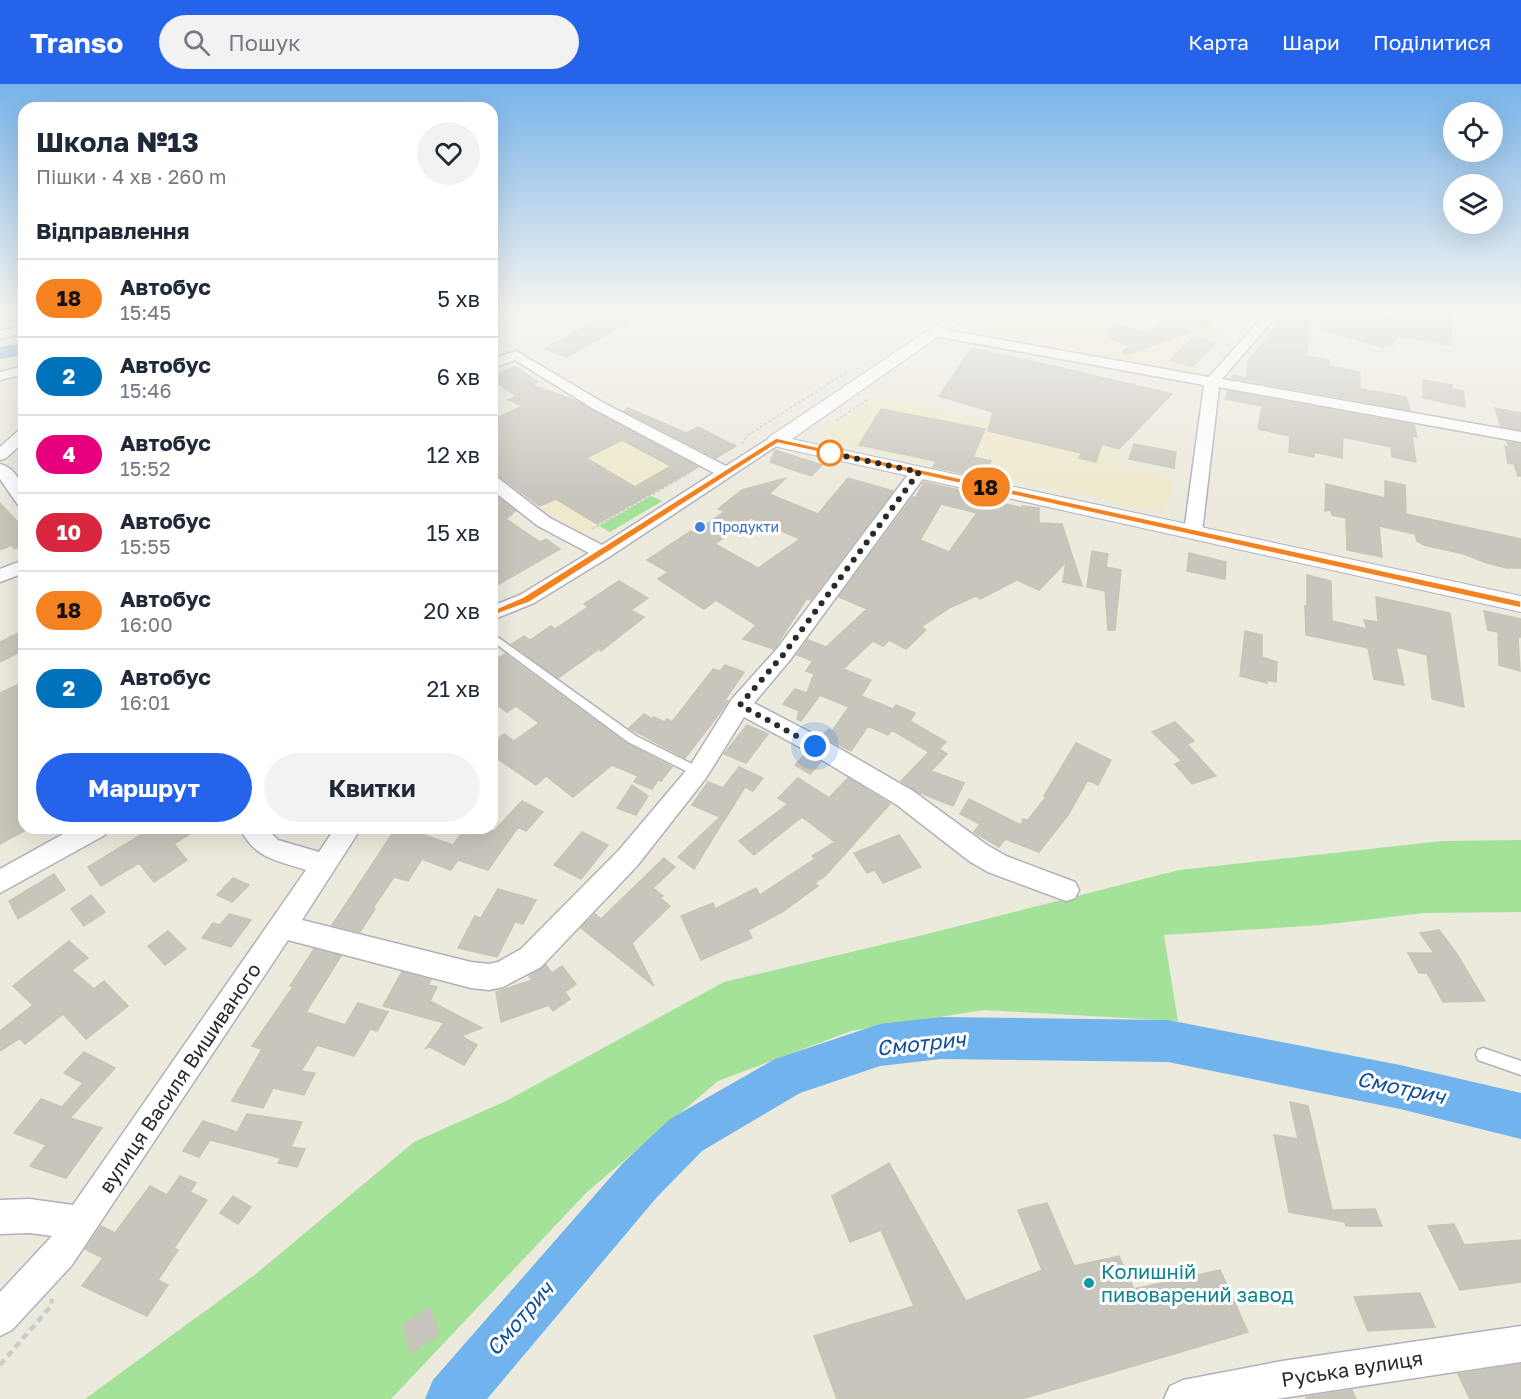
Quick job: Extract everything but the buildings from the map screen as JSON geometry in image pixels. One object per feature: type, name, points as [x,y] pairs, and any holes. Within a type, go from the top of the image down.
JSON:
[{"type":"street","points":[[547,374],[597,405],[719,469]]},
{"type":"street","points":[[498,610],[527,599],[603,553],[719,469],[776,441],[873,374]]},
{"type":"street","points":[[1170,374],[1521,436]]},
{"type":"street","points":[[1193,532],[1212,382],[1219,374]]},
{"type":"street","points":[[0,455],[18,439]]},
{"type":"street","points":[[776,441],[1521,604]]},
{"type":"street","points":[[0,470],[18,491]]},
{"type":"street","points":[[283,927],[450,971],[489,977],[503,974],[531,958],[628,858],[698,772],[740,705],[783,655],[919,472]]},
{"type":"street","points":[[498,487],[544,522],[603,553]]},
{"type":"street","points":[[0,576],[18,568]]},
{"type":"street","points":[[740,705],[905,798],[978,853],[997,864],[1066,890]]},
{"type":"street","points":[[0,882],[85,834]]},
{"type":"street","points":[[256,834],[270,848],[324,864]]},
{"type":"street","name":"вулиця Василя Вишиваного","points":[[0,1318],[60,1253],[345,834]]},
{"type":"street","points":[[0,1217],[30,1216],[81,1223]]},
{"type":"street","name":"Руська вулиця","points":[[1183,1399],[1232,1388],[1521,1344]]},
{"type":"lane","points":[[498,638],[632,739],[698,772]]},
{"type":"lane","points":[[1484,1055],[1521,1068]]},
{"type":"path","points":[[576,539],[704,465],[719,469]]},
{"type":"shaded area","points":[[564,392],[703,465],[582,534],[526,498],[547,488],[524,417]]},
{"type":"shaded area","points":[[881,396],[1120,451],[1118,465],[1175,477],[1164,512],[824,440],[824,432]]},
{"type":"green space","points":[[651,496],[662,501],[610,532],[599,526]]},
{"type":"green space","points":[[1521,840],[1521,912],[1424,913],[1322,925],[1164,935],[1178,1021],[984,1010],[851,1031],[718,1081],[587,1192],[391,1399],[85,1399],[257,1273],[414,1142],[506,1101],[724,982],[923,935],[1179,870],[1442,841]]},
{"type":"waterway","name":"Смотрич","points":[[452,1399],[640,1180],[686,1135],[790,1074],[880,1045],[941,1038],[1168,1041],[1400,1087],[1521,1116]]},
{"type":"bus line","name":"18","points":[[498,611],[527,599],[546,588],[776,441],[1521,605]]},
{"type":"place","name":"Продукти","points":[[700,527]]},
{"type":"place","name":"Колишній пивоварений завод","points":[[1089,1283]]},
{"type":"route","points":[[815,746],[740,705],[783,655],[919,472],[830,453]]}]
